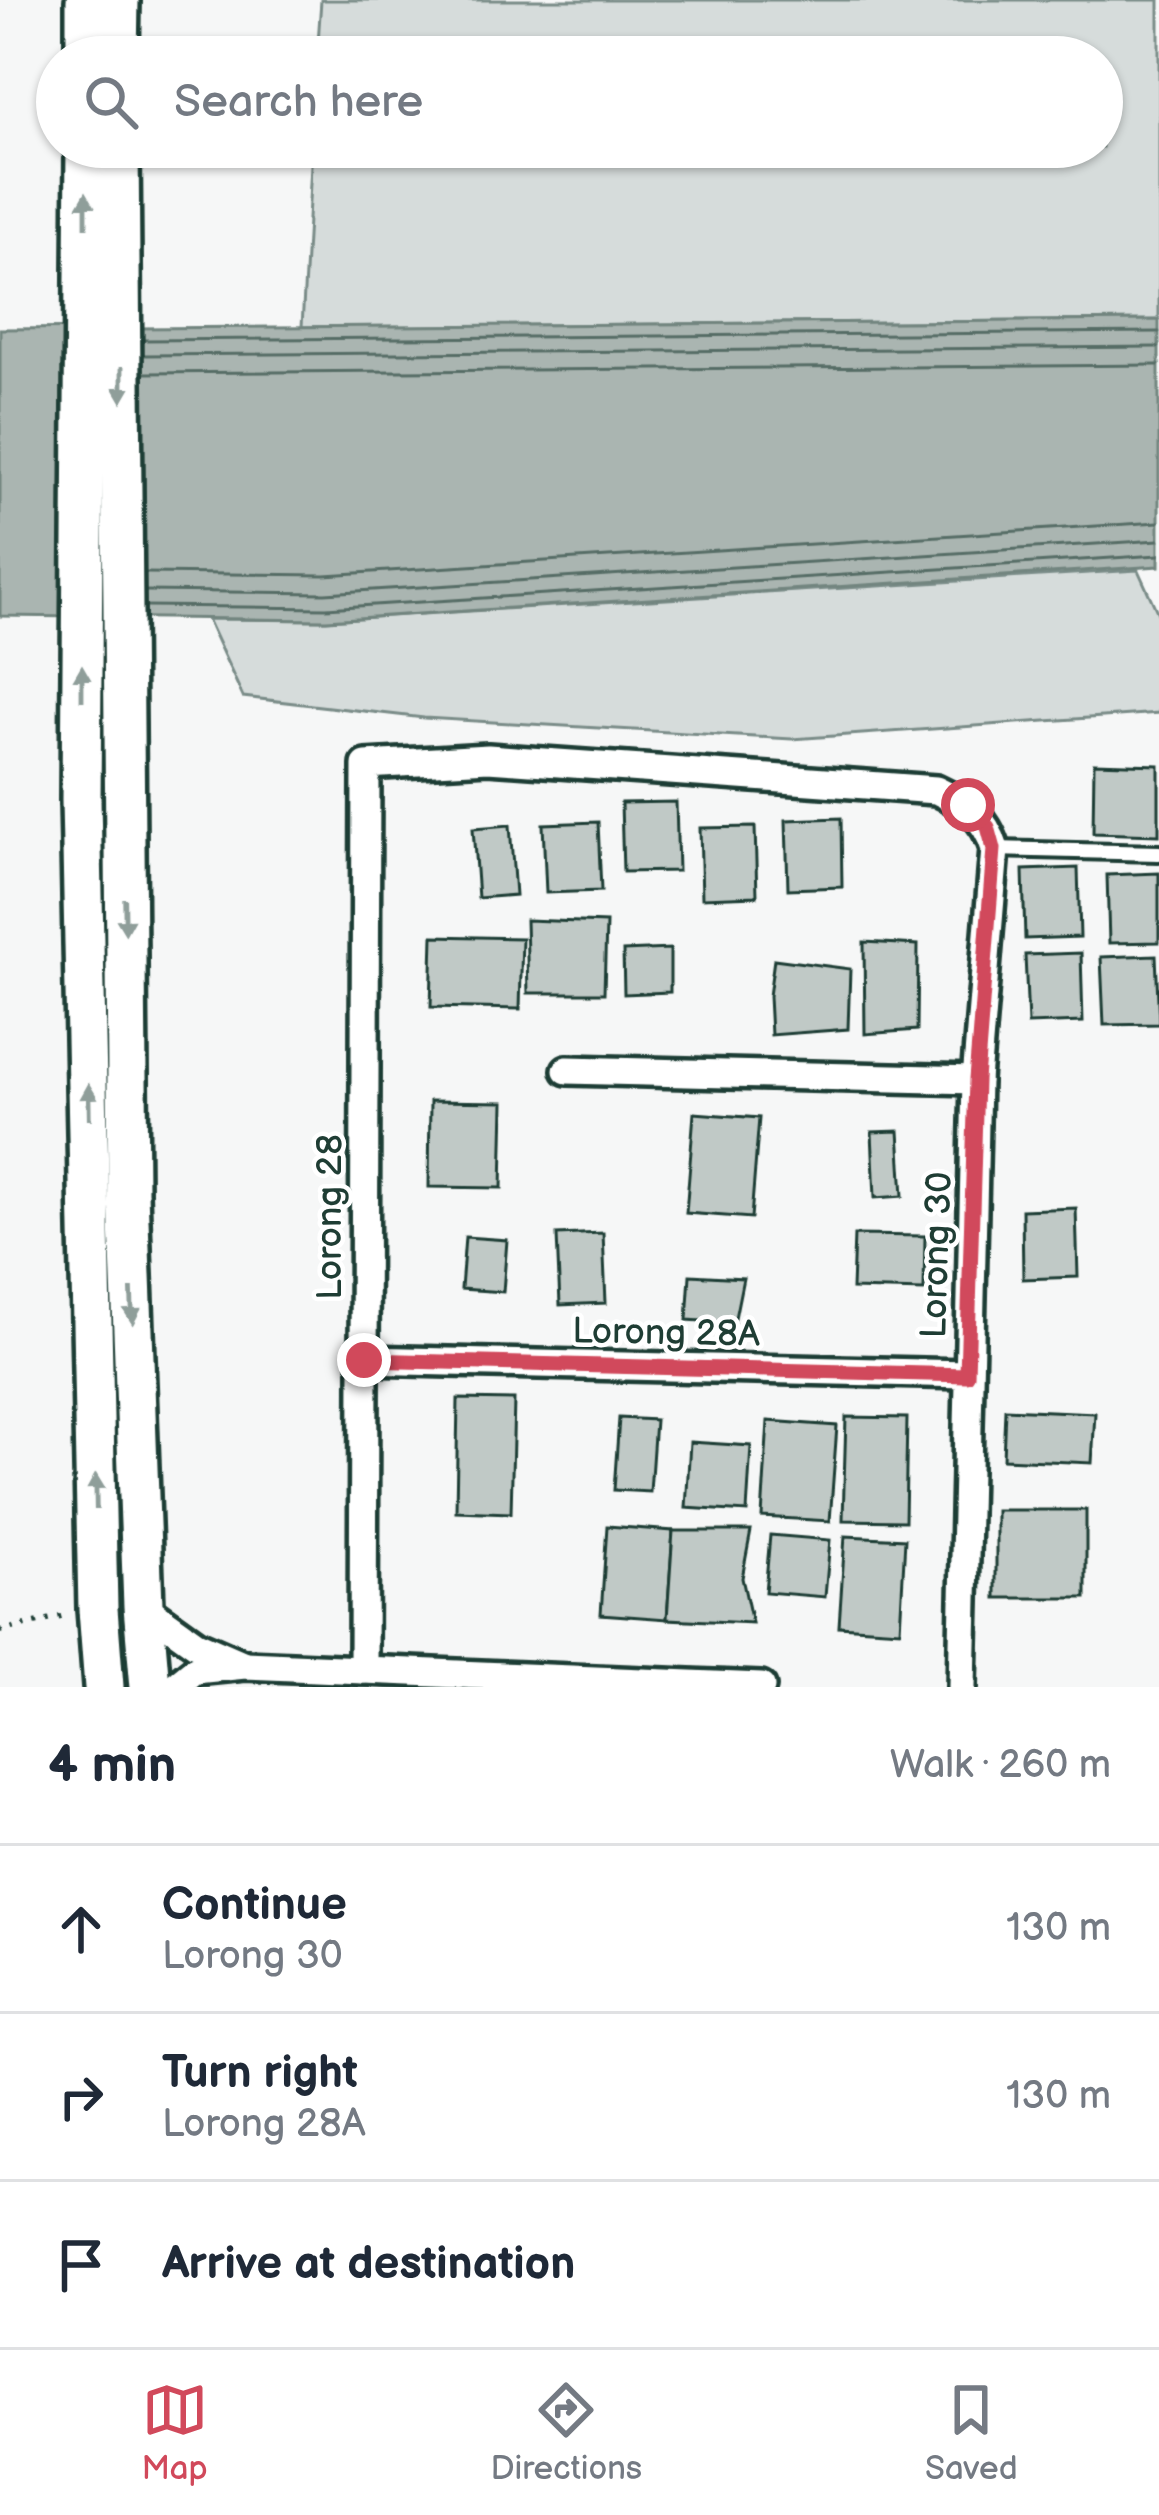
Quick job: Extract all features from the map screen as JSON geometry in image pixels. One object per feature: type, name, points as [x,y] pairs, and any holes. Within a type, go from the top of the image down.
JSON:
[{"type":"main road","points":[[86,0],[86,36]]},
{"type":"main road","points":[[118,36],[119,0]]},
{"type":"main road","points":[[89,168],[103,270],[124,799],[128,1192],[150,1687]]},
{"type":"main road","points":[[104,1687],[98,1609],[81,800],[103,270],[116,168]]},
{"type":"street","name":"Lorong 28","points":[[363,1670],[366,765],[488,758],[936,790],[968,805],[991,838]]},
{"type":"street","name":"Lorong 30","points":[[962,1687],[976,1080],[991,838]]},
{"type":"street","points":[[567,1070],[976,1080]]},
{"type":"street","name":"Lorong 28A","points":[[364,1360],[967,1375]]},
{"type":"street","points":[[143,1606],[196,1644],[245,1665]]},
{"type":"street","points":[[174,1687],[195,1670],[245,1665],[515,1682],[761,1687]]},
{"type":"lane","points":[[991,838],[1159,853]]},
{"type":"path","points":[[0,1631],[98,1609]]},
{"type":"shaded area","points":[[321,0],[1159,0],[1159,320],[302,327],[311,168],[1123,168],[1123,36],[318,36]]},
{"type":"shaded area","points":[[1138,570],[1159,616],[1159,713],[792,739],[424,718],[243,697],[207,619],[326,620]]},
{"type":"water","points":[[1159,320],[1159,566],[326,620],[0,616],[0,329]]},
{"type":"building","points":[[1094,763],[1159,765],[1159,835],[1093,833]]},
{"type":"building","points":[[676,802],[678,871],[623,872],[621,803]]},
{"type":"building","points":[[841,818],[842,887],[788,889],[786,820]]},
{"type":"building","points":[[598,822],[601,891],[546,893],[543,824]]},
{"type":"building","points":[[510,825],[515,895],[478,898],[473,828]]},
{"type":"building","points":[[755,827],[757,896],[702,898],[700,828]]},
{"type":"building","points":[[1078,868],[1080,937],[1025,939],[1023,870]]},
{"type":"building","points":[[1159,873],[1159,942],[1109,943],[1107,875]]},
{"type":"building","points":[[526,920],[606,923],[604,993],[528,993]]},
{"type":"building","points":[[433,936],[522,938],[520,1009],[431,1007]]},
{"type":"building","points":[[864,942],[918,945],[917,1030],[865,1034]]},
{"type":"building","points":[[670,949],[670,992],[624,994],[623,951]]},
{"type":"building","points":[[1081,953],[1083,1022],[1028,1024],[1025,955]]},
{"type":"building","points":[[1156,955],[1159,1024],[1104,1025],[1101,957]]},
{"type":"building","points":[[774,959],[850,969],[848,1029],[771,1035]]},
{"type":"building","points":[[430,1101],[504,1102],[502,1188],[429,1187]]},
{"type":"building","points":[[694,1113],[759,1118],[751,1218],[686,1213]]},
{"type":"building","points":[[899,1131],[903,1196],[875,1198],[872,1132]]},
{"type":"building","points":[[1076,1208],[1078,1277],[1023,1279],[1022,1210]]},
{"type":"building","points":[[603,1233],[606,1303],[560,1305],[557,1235]]},
{"type":"building","points":[[854,1235],[925,1236],[924,1291],[852,1289]]},
{"type":"building","points":[[465,1237],[507,1240],[503,1292],[461,1289]]},
{"type":"building","points":[[690,1275],[743,1278],[734,1323],[687,1320]]},
{"type":"building","points":[[458,1399],[514,1400],[511,1513],[456,1511]]},
{"type":"building","points":[[1005,1409],[1095,1413],[1092,1463],[1003,1459]]},
{"type":"building","points":[[846,1417],[907,1418],[905,1521],[843,1520]]},
{"type":"building","points":[[619,1418],[655,1420],[650,1492],[614,1490]]},
{"type":"building","points":[[768,1421],[837,1426],[830,1521],[762,1517]]},
{"type":"building","points":[[690,1442],[751,1446],[747,1512],[686,1508]]},
{"type":"building","points":[[996,1510],[1086,1510],[1086,1598],[996,1598]]},
{"type":"building","points":[[607,1526],[673,1531],[667,1619],[601,1614]]},
{"type":"building","points":[[673,1531],[751,1531],[742,1578],[752,1623],[667,1619]]},
{"type":"building","points":[[770,1535],[830,1540],[825,1597],[765,1592]]},
{"type":"building","points":[[845,1536],[905,1539],[900,1630],[839,1626]]},
{"type":"route","points":[[364,1360],[967,1375],[976,1080],[994,849],[988,827],[968,805]]}]
